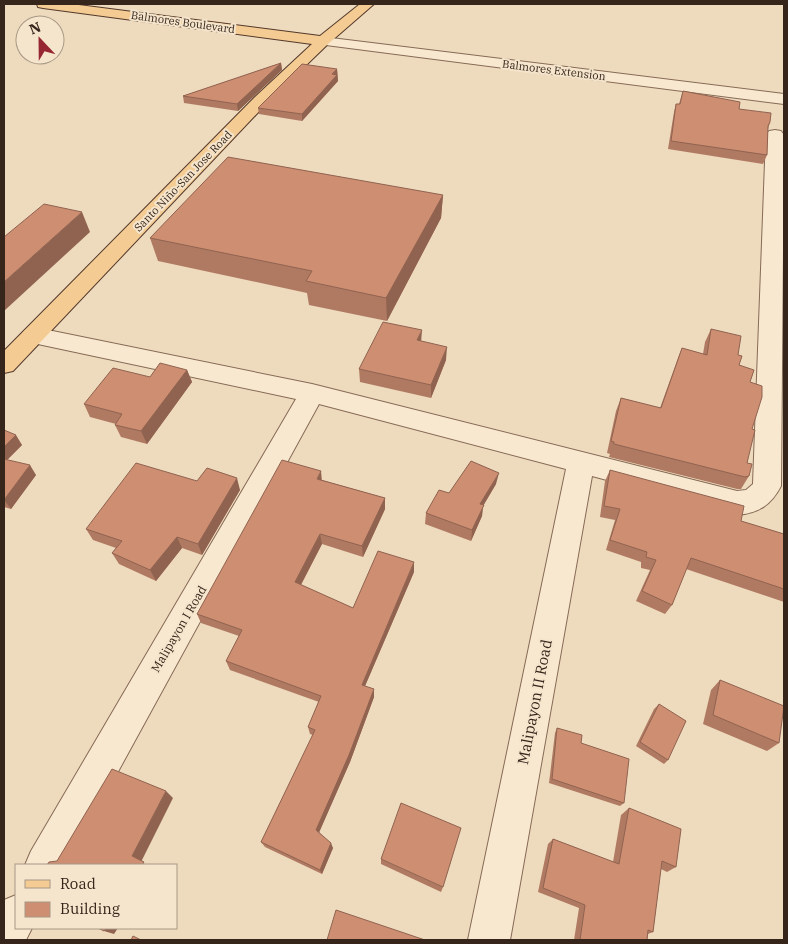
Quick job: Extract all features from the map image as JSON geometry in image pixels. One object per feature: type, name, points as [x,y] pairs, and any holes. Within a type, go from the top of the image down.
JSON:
[{"type":"main road","name":"Balmores Boulevard","points":[[44,4],[323,41]]},
{"type":"main road","name":"Santo Niño-San Jose Road","points":[[4,365],[261,100],[323,41],[368,4]]},
{"type":"street","name":"Balmores Extension","points":[[323,41],[784,99]]},
{"type":"street","points":[[33,335],[312,393],[737,503],[751,502],[776,488],[778,148]]},
{"type":"street","name":"Malipayon I Road","points":[[46,864],[312,393]]},
{"type":"street","name":"Malipayon II Road","points":[[489,940],[581,463]]},
{"type":"street","points":[[4,938],[15,918]]},
{"type":"building","points":[[281,63],[237,104],[183,96]]},
{"type":"building","points":[[302,64],[337,69],[332,74],[337,75],[302,114],[258,108]]},
{"type":"building","points":[[683,91],[740,102],[739,109],[771,113],[768,126],[767,155],[671,141],[676,104],[680,104]]},
{"type":"building","points":[[228,157],[443,195],[386,298],[306,281],[312,271],[150,238]]},
{"type":"building","points":[[44,204],[82,212],[4,282],[4,237]]},
{"type":"building","points":[[383,322],[422,330],[417,340],[447,347],[431,385],[359,369]]},
{"type":"building","points":[[711,329],[741,336],[738,355],[742,356],[739,365],[754,370],[750,382],[762,386],[762,397],[752,429],[755,430],[747,463],[752,464],[749,476],[745,477],[614,444],[611,441],[621,398],[661,408],[682,348],[707,355]]},
{"type":"building","points":[[160,363],[187,370],[141,431],[115,425],[122,414],[84,404],[113,368],[150,377]]},
{"type":"building","points":[[4,430],[16,435],[4,447]]},
{"type":"building","points":[[4,459],[30,465],[4,500]]},
{"type":"building","points":[[282,460],[321,471],[317,479],[385,498],[362,546],[320,534],[295,582],[353,608],[378,551],[414,562],[362,685],[374,689],[349,755],[316,830],[331,843],[320,870],[261,842],[315,730],[308,727],[321,696],[226,661],[242,630],[197,614]]},
{"type":"building","points":[[471,461],[499,473],[480,504],[484,505],[472,530],[426,513],[439,490],[449,493]]},
{"type":"building","points":[[136,463],[197,481],[207,468],[237,478],[198,544],[177,537],[150,570],[112,553],[122,541],[86,529]]},
{"type":"building","points":[[610,470],[744,506],[741,521],[784,534],[784,589],[691,558],[672,605],[642,591],[656,560],[646,557],[647,552],[610,540],[620,509],[604,506]]},
{"type":"building","points":[[720,680],[784,706],[779,743],[713,715]]},
{"type":"building","points":[[659,704],[686,721],[668,760],[640,742]]},
{"type":"building","points":[[557,728],[582,735],[581,743],[629,759],[624,803],[552,779]]},
{"type":"building","points":[[112,769],[166,791],[132,856],[144,862],[143,864],[48,864],[57,861]]},
{"type":"building","points":[[401,803],[461,828],[443,887],[381,859]]},
{"type":"building","points":[[629,808],[681,829],[676,867],[662,861],[653,932],[648,930],[647,940],[580,940],[585,905],[543,888],[553,839],[619,864]]},
{"type":"building","points":[[336,910],[425,940],[327,940]]},
{"type":"building","points":[[133,936],[141,940],[131,940]]}]
